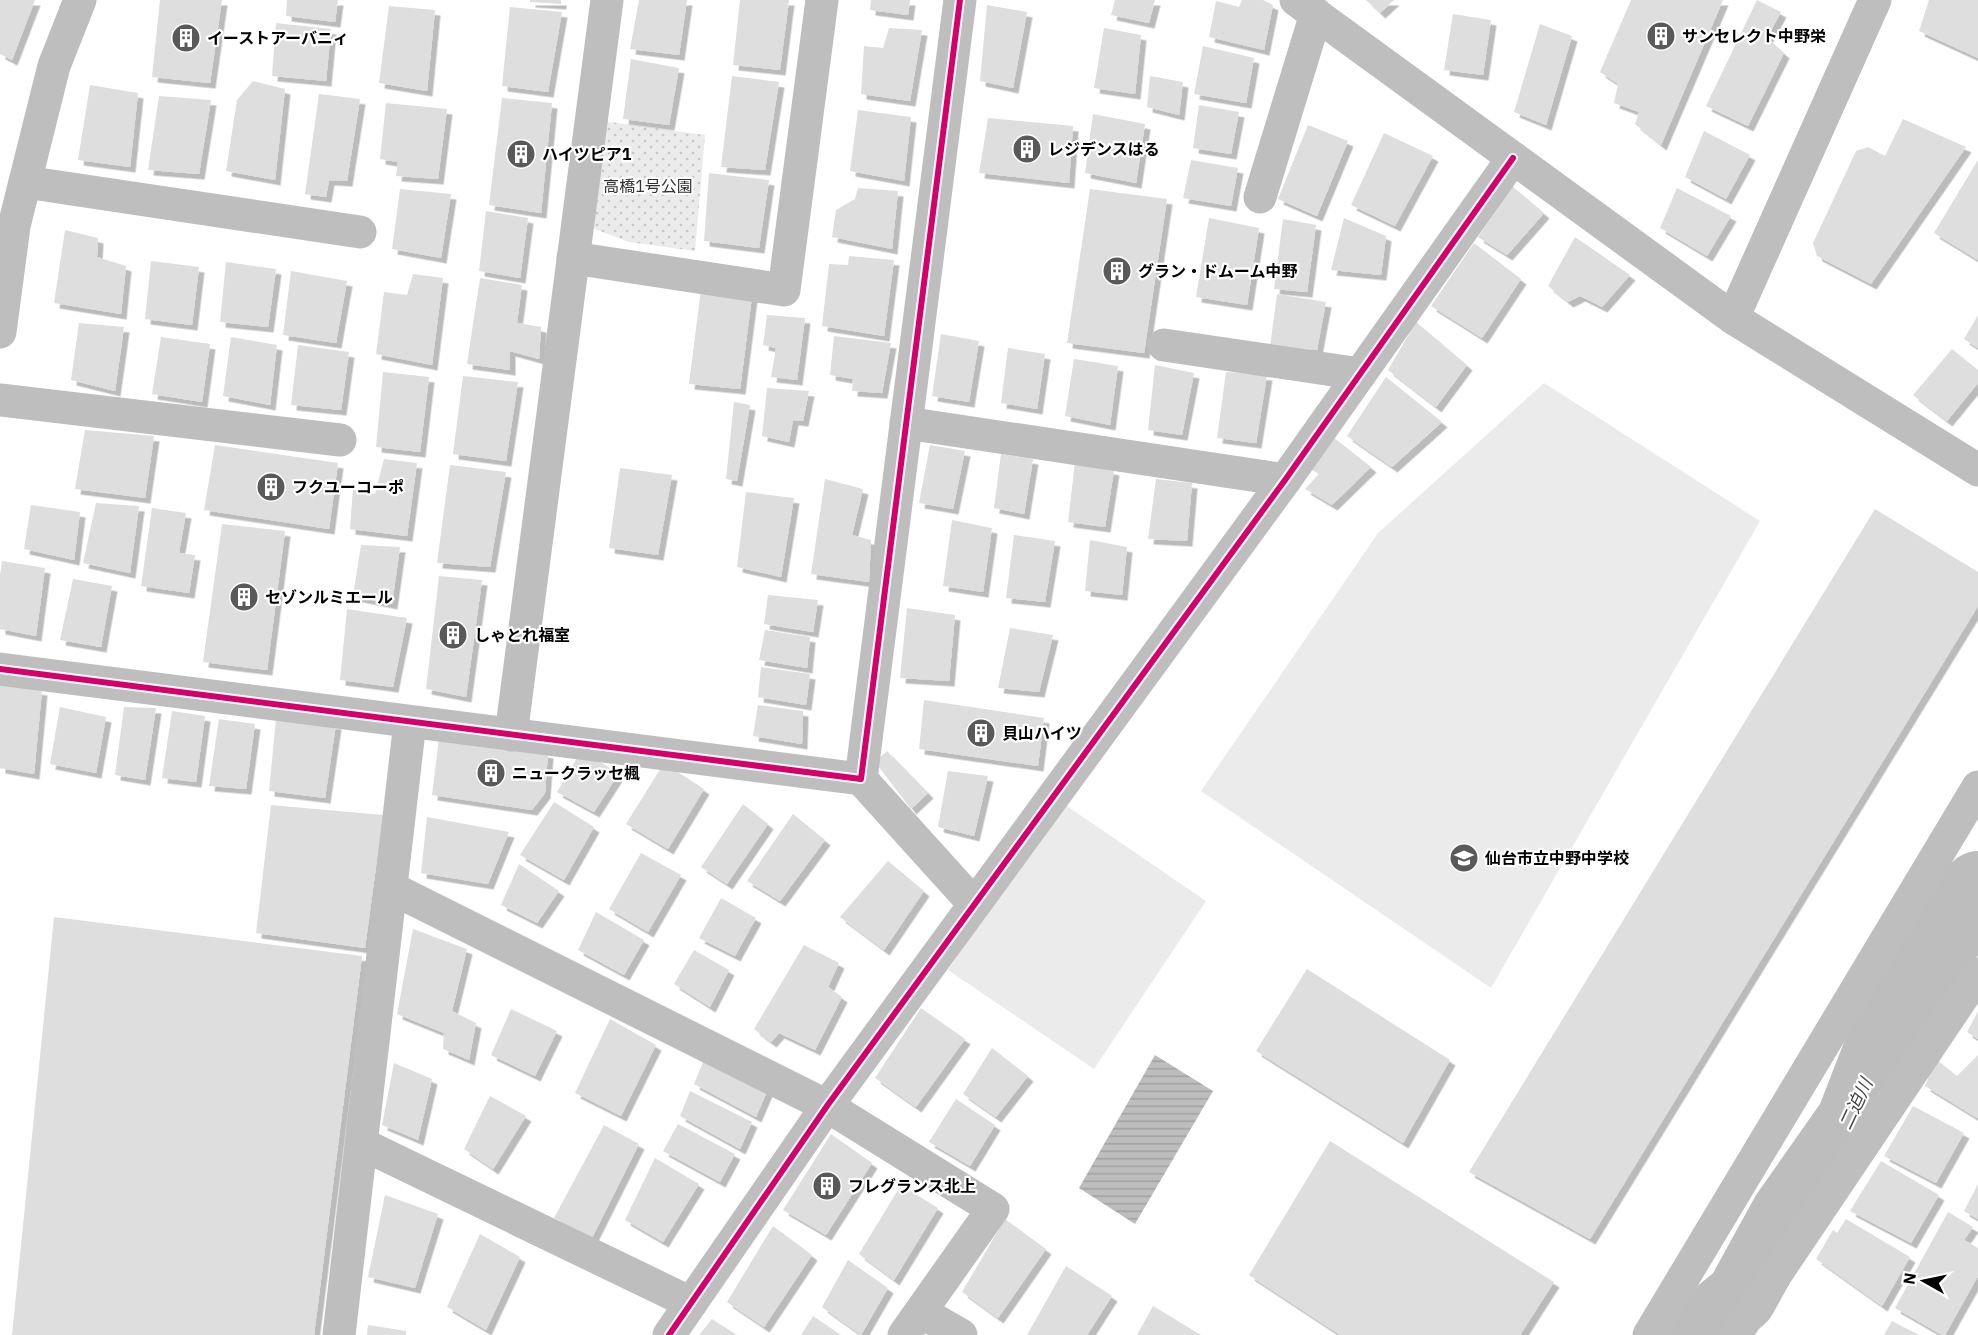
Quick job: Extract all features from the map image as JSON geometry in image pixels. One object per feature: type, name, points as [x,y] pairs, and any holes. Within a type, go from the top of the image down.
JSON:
[{"type":"street","points":[[0,332],[7,225],[25,182],[54,66],[80,0]]},
{"type":"street","points":[[511,735],[607,0]]},
{"type":"street","points":[[573,258],[784,290],[822,0]]},
{"type":"street","points":[[861,779],[960,0]]},
{"type":"street","points":[[1733,318],[1875,0]]},
{"type":"street","points":[[1260,197],[1306,7],[1733,318],[1978,470]]},
{"type":"street","points":[[669,1335],[827,1106],[1284,480],[1513,158]]},
{"type":"street","points":[[25,182],[360,232]]},
{"type":"street","points":[[1164,345],[1360,374]]},
{"type":"street","points":[[0,400],[340,440]]},
{"type":"street","points":[[906,423],[1284,480]]},
{"type":"street","points":[[0,669],[861,779],[974,904]]},
{"type":"street","points":[[339,1335],[410,722]]},
{"type":"street","points":[[1649,1335],[1978,787]]},
{"type":"street","points":[[392,888],[827,1106],[993,1209],[913,1323],[961,1335]]},
{"type":"street","points":[[1736,1335],[1978,974]]},
{"type":"street","points":[[362,1144],[692,1303]]},
{"type":"green space","name":"高橋1号公園","points":[[602,121],[705,135],[695,251],[629,242],[592,228]]},
{"type":"green space","points":[[1544,383],[1760,521],[1491,988],[1201,791],[1378,533]]},
{"type":"green space","points":[[1061,802],[1206,901],[1094,1069],[948,970]]},
{"type":"shaded area","points":[[1155,1055],[1213,1091],[1135,1224],[1079,1188]]},
{"type":"building","points":[[0,0],[35,0],[12,60],[0,54]]},
{"type":"building","name":"イーストアーバニィ","points":[[160,0],[222,0],[210,83],[152,77]]},
{"type":"building","points":[[287,0],[338,0],[335,22],[286,16]]},
{"type":"building","points":[[530,0],[561,0],[561,4],[530,2]]},
{"type":"building","points":[[639,0],[687,0],[679,55],[630,49]]},
{"type":"building","points":[[740,0],[789,0],[780,70],[733,65]]},
{"type":"building","points":[[871,0],[910,0],[908,15],[870,10]]},
{"type":"building","points":[[1115,0],[1155,0],[1149,23],[1111,15]]},
{"type":"building","points":[[1242,0],[1263,0],[1273,5],[1264,50],[1209,37],[1216,1],[1239,7]]},
{"type":"building","points":[[1366,0],[1394,0],[1380,13]]},
{"type":"building","name":"サンセレクト中野栄","points":[[1631,0],[1723,0],[1661,145],[1635,124],[1639,112],[1614,103],[1618,84],[1600,72]]},
{"type":"building","points":[[1757,0],[1781,12],[1767,38],[1784,53],[1748,126],[1706,106]]},
{"type":"building","points":[[1929,0],[1978,0],[1978,58],[1919,31]]},
{"type":"building","points":[[987,5],[1027,12],[1013,88],[980,81]]},
{"type":"building","points":[[389,6],[435,10],[427,91],[379,83]]},
{"type":"building","points":[[510,7],[562,12],[548,92],[502,86]]},
{"type":"building","points":[[1453,14],[1491,20],[1483,75],[1444,70]]},
{"type":"building","points":[[276,23],[331,29],[326,81],[272,76]]},
{"type":"building","points":[[1540,24],[1572,36],[1546,125],[1514,112]]},
{"type":"building","points":[[889,28],[922,30],[910,101],[861,94],[864,46],[883,48]]},
{"type":"building","points":[[1104,28],[1141,35],[1135,94],[1094,88]]},
{"type":"building","points":[[1203,46],[1254,58],[1246,103],[1194,94]]},
{"type":"building","points":[[631,59],[679,68],[669,125],[623,119]]},
{"type":"building","points":[[732,76],[779,82],[765,170],[721,167]]},
{"type":"building","points":[[1150,76],[1183,82],[1179,115],[1147,107]]},
{"type":"building","points":[[253,81],[285,89],[275,180],[226,171],[237,100]]},
{"type":"building","points":[[90,85],[138,93],[130,167],[78,160]]},
{"type":"building","points":[[319,94],[360,99],[347,181],[329,180],[326,197],[305,194]]},
{"type":"building","points":[[159,96],[211,100],[199,174],[148,170]]},
{"type":"building","name":"ハイツピア1","points":[[502,98],[552,103],[541,213],[489,205]]},
{"type":"building","points":[[386,103],[447,109],[438,179],[396,176],[398,162],[380,159]]},
{"type":"building","points":[[1199,105],[1239,112],[1231,154],[1193,148]]},
{"type":"building","points":[[858,110],[911,117],[904,181],[850,171]]},
{"type":"building","points":[[1093,114],[1145,124],[1136,183],[1085,173]]},
{"type":"building","name":"レジデンスはる","points":[[988,118],[1073,126],[1069,183],[979,173]]},
{"type":"building","points":[[1903,119],[1966,147],[1871,284],[1817,256],[1813,243],[1856,151],[1868,147],[1885,156]]},
{"type":"building","points":[[1308,125],[1348,141],[1317,216],[1278,199]]},
{"type":"building","points":[[1704,131],[1750,155],[1726,199],[1685,177]]},
{"type":"building","points":[[1384,133],[1433,156],[1395,226],[1351,205]]},
{"type":"building","points":[[1191,160],[1238,168],[1231,206],[1183,198]]},
{"type":"building","points":[[1978,160],[1978,260],[1934,233]]},
{"type":"building","points":[[709,173],[769,180],[759,248],[704,241]]},
{"type":"building","points":[[1512,186],[1544,213],[1507,255],[1478,237]]},
{"type":"building","points":[[858,188],[898,191],[892,249],[832,237],[836,210],[855,199]]},
{"type":"building","points":[[1677,188],[1731,216],[1707,256],[1660,228]]},
{"type":"building","points":[[400,189],[451,194],[441,258],[392,249]]},
{"type":"building","name":"グラン・ドムーム中野","points":[[1090,189],[1167,199],[1144,353],[1067,343]]},
{"type":"building","points":[[486,211],[528,218],[520,278],[479,271]]},
{"type":"building","points":[[1209,218],[1259,228],[1247,305],[1196,297]]},
{"type":"building","points":[[1344,218],[1386,236],[1381,275],[1331,270]]},
{"type":"building","points":[[1283,219],[1316,225],[1307,292],[1274,289]]},
{"type":"building","points":[[65,230],[98,238],[97,257],[126,266],[121,314],[54,303]]},
{"type":"building","points":[[1575,237],[1630,275],[1602,307],[1580,296],[1568,302],[1548,286]]},
{"type":"building","points":[[1474,243],[1521,279],[1482,338],[1431,306]]},
{"type":"building","points":[[849,256],[894,260],[884,336],[822,326],[829,264],[848,265]]},
{"type":"building","points":[[151,261],[199,267],[192,325],[145,319]]},
{"type":"building","points":[[226,262],[276,269],[268,327],[220,322]]},
{"type":"building","points":[[291,271],[347,281],[336,343],[283,335]]},
{"type":"building","points":[[413,274],[443,278],[432,365],[376,354],[384,292],[407,295]]},
{"type":"building","points":[[480,278],[522,285],[517,323],[541,327],[539,359],[510,351],[510,370],[467,364]]},
{"type":"building","points":[[701,289],[752,296],[740,389],[689,384]]},
{"type":"building","points":[[1277,294],[1326,302],[1317,350],[1270,347]]},
{"type":"building","points":[[767,315],[805,318],[797,380],[771,377],[776,348],[763,345]]},
{"type":"building","points":[[1978,315],[1978,348],[1964,339]]},
{"type":"building","points":[[1416,322],[1467,365],[1436,407],[1388,370]]},
{"type":"building","points":[[79,323],[124,327],[115,391],[71,380]]},
{"type":"building","points":[[941,334],[979,341],[969,402],[932,396]]},
{"type":"building","points":[[834,336],[891,343],[882,393],[852,391],[853,379],[830,375]]},
{"type":"building","points":[[161,337],[210,344],[202,402],[152,394]]},
{"type":"building","points":[[231,337],[277,345],[270,405],[223,396]]},
{"type":"building","points":[[298,345],[349,352],[341,410],[291,405]]},
{"type":"building","points":[[1008,348],[1045,354],[1037,409],[1001,403]]},
{"type":"building","points":[[1952,349],[1978,370],[1978,383],[1947,421],[1913,395]]},
{"type":"building","points":[[1074,359],[1118,366],[1110,425],[1065,416]]},
{"type":"building","points":[[1155,365],[1194,373],[1182,435],[1148,430]]},
{"type":"building","points":[[383,372],[429,377],[420,452],[376,447]]},
{"type":"building","points":[[1226,372],[1267,375],[1256,443],[1217,438]]},
{"type":"building","points":[[463,376],[518,382],[506,461],[453,454]]},
{"type":"building","points":[[1386,377],[1442,422],[1392,467],[1347,436]]},
{"type":"building","points":[[767,388],[809,391],[803,421],[793,420],[789,442],[762,436]]},
{"type":"building","points":[[734,402],[750,405],[737,481],[726,479]]},
{"type":"building","points":[[85,430],[154,436],[145,498],[75,489]]},
{"type":"building","points":[[1333,437],[1371,467],[1332,505],[1305,489],[1319,474],[1312,470]]},
{"type":"building","name":"フクユーコーポ","points":[[215,445],[338,463],[329,529],[204,510]]},
{"type":"building","points":[[930,445],[965,451],[953,509],[919,503]]},
{"type":"building","points":[[1001,454],[1033,459],[1024,514],[994,508]]},
{"type":"building","points":[[384,459],[417,463],[407,536],[350,529],[353,488],[375,494]]},
{"type":"building","points":[[1075,462],[1114,470],[1105,527],[1068,522]]},
{"type":"building","points":[[450,465],[506,472],[490,567],[437,563]]},
{"type":"building","points":[[620,468],[672,475],[658,555],[609,548]]},
{"type":"building","points":[[825,479],[863,489],[852,535],[871,540],[869,582],[811,574]]},
{"type":"building","points":[[1156,479],[1192,483],[1187,541],[1148,539]]},
{"type":"building","points":[[746,492],[794,498],[781,577],[737,567]]},
{"type":"building","points":[[96,503],[139,506],[130,573],[83,563]]},
{"type":"building","points":[[31,505],[80,512],[74,560],[24,549]]},
{"type":"building","points":[[152,508],[186,513],[179,553],[195,555],[189,593],[141,586]]},
{"type":"building","points":[[1875,509],[1978,572],[1978,606],[1590,1239],[1469,1172]]},
{"type":"building","points":[[952,520],[992,528],[983,592],[943,586]]},
{"type":"building","name":"セゾンルミエール","points":[[222,524],[285,531],[267,670],[203,662]]},
{"type":"building","points":[[1014,535],[1055,541],[1045,602],[1006,598]]},
{"type":"building","points":[[1090,540],[1127,547],[1122,595],[1085,591]]},
{"type":"building","points":[[361,545],[400,547],[392,604],[353,596]]},
{"type":"building","points":[[2,561],[45,568],[36,636],[0,629]]},
{"type":"building","name":"しゃとれ福室","points":[[439,576],[482,580],[466,697],[426,689]]},
{"type":"building","points":[[73,579],[112,586],[101,647],[60,640]]},
{"type":"building","points":[[768,595],[818,600],[813,632],[764,624]]},
{"type":"building","points":[[907,608],[955,615],[949,681],[900,678]]},
{"type":"building","points":[[347,609],[407,618],[393,687],[340,680]]},
{"type":"building","points":[[1010,628],[1053,635],[1039,692],[998,688]]},
{"type":"building","points":[[765,630],[810,637],[807,668],[759,660]]},
{"type":"building","points":[[761,667],[810,674],[806,705],[758,697]]},
{"type":"building","points":[[0,685],[42,690],[34,774],[0,768]]},
{"type":"building","name":"貝山ハイツ","points":[[924,700],[1044,718],[1038,766],[919,749]]},
{"type":"building","points":[[758,705],[803,711],[802,744],[753,736]]},
{"type":"building","points":[[60,707],[106,717],[96,773],[50,764]]},
{"type":"building","points":[[124,707],[156,708],[145,780],[115,775]]},
{"type":"building","points":[[172,711],[205,716],[196,782],[162,778]]},
{"type":"building","points":[[219,719],[255,724],[246,789],[209,786]]},
{"type":"building","points":[[276,719],[336,724],[325,798],[269,791]]},
{"type":"building","name":"ニュークラッセ楓","points":[[439,738],[548,753],[545,793],[532,810],[432,795]]},
{"type":"building","points":[[581,751],[619,773],[594,812],[557,792]]},
{"type":"building","points":[[887,751],[928,793],[911,809],[875,762]]},
{"type":"building","points":[[664,763],[704,789],[668,849],[626,824]]},
{"type":"building","points":[[948,771],[988,776],[974,836],[938,827]]},
{"type":"building","points":[[554,802],[594,827],[564,880],[520,855]]},
{"type":"building","points":[[743,804],[768,824],[727,884],[701,867]]},
{"type":"building","points":[[271,805],[383,815],[365,948],[256,933]]},
{"type":"building","points":[[793,814],[825,840],[780,901],[747,881]]},
{"type":"building","points":[[427,817],[509,832],[488,884],[421,873]]},
{"type":"building","points":[[641,853],[681,875],[648,932],[609,909]]},
{"type":"building","points":[[888,861],[924,891],[884,950],[840,917]]},
{"type":"building","points":[[519,864],[559,891],[537,923],[501,905]]},
{"type":"building","points":[[721,898],[756,918],[735,956],[699,938]]},
{"type":"building","points":[[596,912],[644,940],[624,975],[578,950]]},
{"type":"building","points":[[54,917],[362,956],[314,1335],[12,1335]]},
{"type":"building","points":[[413,929],[467,949],[452,1011],[476,1023],[469,1060],[443,1049],[444,1033],[397,1014]]},
{"type":"building","points":[[804,945],[839,963],[828,987],[842,997],[815,1050],[779,1033],[771,1042],[754,1029]]},
{"type":"building","points":[[694,950],[729,970],[710,1007],[674,984]]},
{"type":"building","points":[[1307,969],[1450,1060],[1403,1143],[1256,1051]]},
{"type":"building","points":[[921,1008],[965,1039],[916,1107],[875,1078]]},
{"type":"building","points":[[511,1009],[557,1031],[535,1076],[491,1055]]},
{"type":"building","points":[[1978,1011],[1978,1039],[1967,1032]]},
{"type":"building","points":[[610,1019],[656,1045],[621,1116],[575,1093]]},
{"type":"building","points":[[992,1048],[1028,1076],[996,1117],[963,1094]]},
{"type":"building","points":[[1978,1055],[1977,1118],[1925,1086],[1936,1059],[1957,1076]]},
{"type":"building","points":[[705,1057],[768,1089],[756,1117],[694,1084]]},
{"type":"building","points":[[394,1063],[432,1079],[418,1140],[382,1125]]},
{"type":"building","points":[[690,1091],[752,1122],[740,1149],[680,1116]]},
{"type":"building","points":[[490,1096],[526,1116],[493,1169],[464,1149]]},
{"type":"building","points":[[956,1099],[995,1125],[970,1166],[929,1142]]},
{"type":"building","points":[[1913,1106],[1964,1133],[1936,1183],[1884,1156]]},
{"type":"building","points":[[678,1124],[735,1154],[720,1182],[663,1151]]},
{"type":"building","points":[[604,1125],[639,1144],[592,1238],[554,1218]]},
{"type":"building","name":"フレグランス北上","points":[[831,1134],[872,1163],[826,1235],[783,1210]]},
{"type":"building","points":[[1330,1141],[1554,1282],[1520,1335],[1340,1335],[1249,1275]]},
{"type":"building","points":[[655,1158],[699,1184],[663,1242],[625,1220]]},
{"type":"building","points":[[1881,1161],[1939,1195],[1911,1243],[1850,1211]]},
{"type":"building","points":[[1978,1184],[1978,1219],[1964,1211]]},
{"type":"building","points":[[901,1185],[938,1208],[894,1280],[859,1254]]},
{"type":"building","points":[[385,1195],[438,1214],[415,1288],[368,1277]]},
{"type":"building","points":[[1948,1212],[1973,1227],[1964,1240],[1978,1248],[1978,1276],[1945,1335],[1942,1335],[1895,1308]]},
{"type":"building","points":[[1005,1219],[1046,1249],[998,1318],[962,1292]]},
{"type":"building","points":[[1846,1219],[1910,1257],[1882,1306],[1816,1259],[1833,1230],[1837,1233]]},
{"type":"building","points":[[773,1226],[812,1255],[764,1327],[727,1302]]},
{"type":"building","points":[[480,1234],[520,1257],[486,1330],[447,1307]]},
{"type":"building","points":[[848,1260],[888,1288],[861,1335],[822,1307]]},
{"type":"building","points":[[1066,1266],[1112,1296],[1087,1335],[1027,1335]]},
{"type":"building","points":[[1153,1306],[1201,1335],[1137,1335]]},
{"type":"building","points":[[813,1316],[841,1335],[801,1335]]},
{"type":"building","points":[[712,1319],[737,1335],[699,1335]]},
{"type":"building","points":[[1892,1321],[1919,1335],[1884,1335]]},
{"type":"building","points":[[368,1325],[406,1331],[406,1335],[367,1335]]},
{"type":"waterway","name":"二迫川","points":[[1694,1335],[1741,1297],[1786,1215],[1852,1121],[1885,1036],[1978,887]]},
{"type":"cycle path","points":[[0,669],[861,779],[960,0]]},
{"type":"cycle path","points":[[669,1335],[827,1106],[1285,480],[1513,158]]},
{"type":"place","name":"サンセレクト中野栄","points":[[1661,36]]},
{"type":"place","name":"イーストアーバニィ","points":[[186,38]]},
{"type":"place","name":"レジデンスはる","points":[[1027,149]]},
{"type":"place","name":"ハイツピア1","points":[[521,154]]},
{"type":"place","name":"グラン・ドムーム中野","points":[[1117,271]]},
{"type":"place","name":"フクユーコーポ","points":[[271,487]]},
{"type":"place","name":"セゾンルミエール","points":[[244,597]]},
{"type":"place","name":"しゃとれ福室","points":[[453,635]]},
{"type":"place","name":"貝山ハイツ","points":[[981,733]]},
{"type":"place","name":"ニュークラッセ楓","points":[[491,773]]},
{"type":"place","name":"仙台市立中野中学校","points":[[1464,858]]},
{"type":"place","name":"フレグランス北上","points":[[827,1186]]}]
